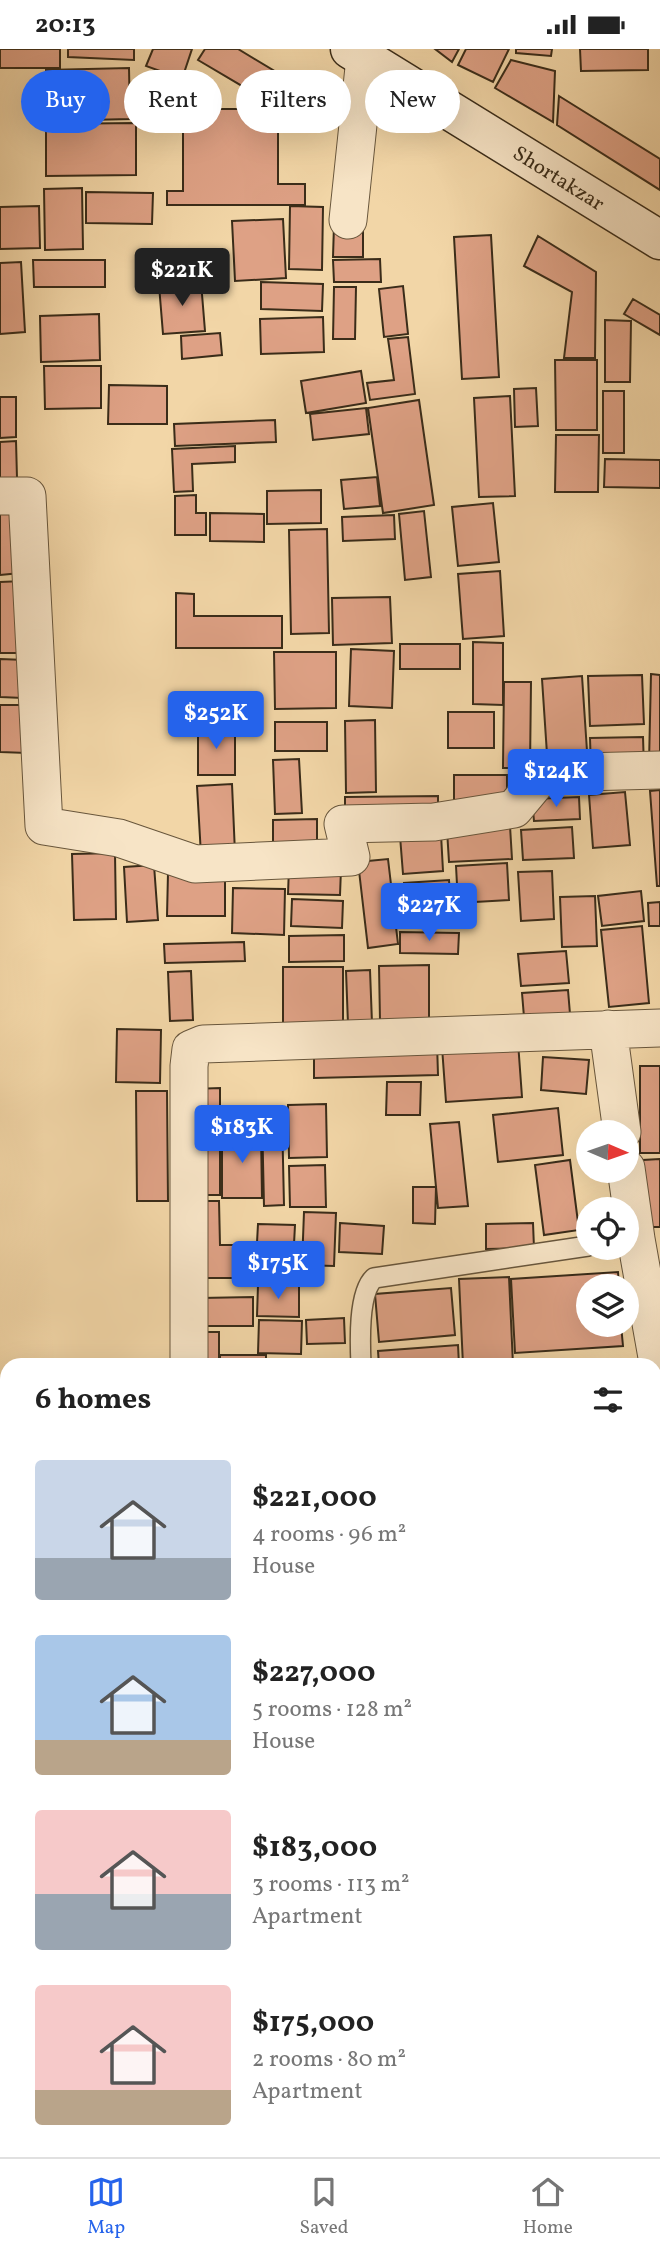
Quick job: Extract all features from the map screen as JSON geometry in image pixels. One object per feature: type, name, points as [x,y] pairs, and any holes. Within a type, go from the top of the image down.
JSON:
[{"type":"street","points":[[348,220],[358,54]]},
{"type":"street","name":"Shortakzar","points":[[358,54],[660,240]]},
{"type":"street","points":[[0,496],[27,496],[44,826],[119,838],[195,864],[351,857],[343,824],[434,822],[514,809],[544,773],[660,770]]},
{"type":"street","points":[[189,1358],[191,1049],[203,1044],[660,1028]]},
{"type":"street","points":[[608,1029],[620,1120]]},
{"type":"street","points":[[636,1260],[657,1358]]},
{"type":"lane","points":[[361,1358],[364,1296],[368,1284],[374,1278],[576,1248]]},
{"type":"building","points":[[0,49],[60,49],[60,68],[0,68]]},
{"type":"building","points":[[68,49],[134,49],[134,60],[68,57]]},
{"type":"building","points":[[153,49],[192,49],[185,70],[157,70],[146,66]]},
{"type":"building","points":[[205,49],[238,49],[273,70],[236,70],[236,82],[222,74],[222,70],[215,70],[198,60]]},
{"type":"building","points":[[435,49],[459,49],[452,62]]},
{"type":"building","points":[[466,49],[509,49],[493,82],[458,65]]},
{"type":"building","points":[[516,49],[552,49],[551,56],[516,53]]},
{"type":"building","points":[[580,49],[648,49],[648,70],[581,71]]},
{"type":"building","points":[[511,60],[555,71],[553,122],[495,88]]},
{"type":"building","points":[[129,68],[124,70],[124,119],[110,119],[110,70],[46,70]]},
{"type":"building","points":[[559,96],[660,159],[660,190],[557,125]]},
{"type":"building","points":[[222,109],[236,109],[236,133],[278,133],[278,184],[305,184],[305,205],[167,205],[167,191],[183,191],[183,133],[222,133]]},
{"type":"building","points":[[110,123],[124,123],[124,133],[136,133],[136,175],[46,176],[46,133],[110,133]]},
{"type":"building","points":[[82,188],[83,249],[45,250],[44,189]]},
{"type":"building","points":[[86,192],[153,193],[152,224],[86,223]]},
{"type":"building","points":[[39,206],[40,248],[0,249],[0,207]]},
{"type":"building","points":[[290,206],[323,207],[322,270],[289,269]]},
{"type":"building","points":[[283,219],[286,278],[235,281],[232,221]]},
{"type":"building","points":[[334,225],[363,225],[363,257],[333,257]]},
{"type":"building","points":[[491,235],[499,377],[462,379],[454,237]]},
{"type":"building","points":[[538,236],[596,272],[595,358],[564,358],[572,292],[524,266]]},
{"type":"building","points":[[380,259],[381,282],[334,282],[333,260]]},
{"type":"building","points":[[33,260],[105,260],[105,287],[34,287]]},
{"type":"building","points":[[21,262],[25,332],[0,334],[0,263]]},
{"type":"building","points":[[201,282],[205,331],[163,334],[159,285]]},
{"type":"building","points":[[261,282],[323,284],[322,311],[261,309]]},
{"type":"building","points":[[403,286],[408,334],[384,337],[379,289]]},
{"type":"building","points":[[334,287],[356,287],[355,339],[333,339]]},
{"type":"building","points":[[633,299],[660,315],[660,335],[624,314]]},
{"type":"building","points":[[99,314],[100,360],[41,362],[40,316]]},
{"type":"building","points":[[323,317],[324,352],[261,354],[260,319]]},
{"type":"building","points":[[605,320],[631,321],[630,382],[605,382]]},
{"type":"building","points":[[220,333],[222,355],[182,359],[181,336]]},
{"type":"building","points":[[408,337],[415,394],[370,400],[367,383],[394,380],[388,339]]},
{"type":"building","points":[[555,360],[597,360],[597,430],[556,430]]},
{"type":"building","points":[[44,366],[101,366],[101,408],[45,409]]},
{"type":"building","points":[[361,371],[366,403],[306,413],[301,381]]},
{"type":"building","points":[[109,385],[167,386],[167,424],[108,424]]},
{"type":"building","points":[[536,388],[538,426],[515,427],[514,389]]},
{"type":"building","points":[[603,391],[624,391],[624,453],[603,453]]},
{"type":"building","points":[[510,396],[515,496],[479,497],[474,398]]},
{"type":"building","points":[[0,397],[16,397],[16,437],[0,438]]},
{"type":"building","points":[[419,400],[434,505],[383,513],[368,408]]},
{"type":"building","points":[[366,408],[369,434],[313,440],[310,414]]},
{"type":"building","points":[[275,420],[276,442],[175,446],[174,424]]},
{"type":"building","points":[[556,435],[599,435],[598,492],[555,492]]},
{"type":"building","points":[[16,441],[17,478],[0,479],[0,442]]},
{"type":"building","points":[[235,446],[235,462],[192,464],[193,491],[174,492],[172,449]]},
{"type":"building","points":[[605,459],[660,460],[660,488],[604,487]]},
{"type":"building","points":[[377,477],[380,506],[344,509],[341,480]]},
{"type":"building","points":[[321,490],[321,523],[267,524],[267,491]]},
{"type":"building","points":[[196,495],[196,513],[206,513],[206,535],[175,535],[175,496]]},
{"type":"building","points":[[14,503],[20,573],[0,575],[0,504]]},
{"type":"building","points":[[493,503],[499,562],[458,566],[452,507]]},
{"type":"building","points":[[424,511],[431,577],[405,580],[399,514]]},
{"type":"building","points":[[210,513],[264,514],[264,542],[210,541]]},
{"type":"building","points":[[394,515],[395,539],[343,541],[342,517]]},
{"type":"building","points":[[327,529],[329,633],[291,634],[289,530]]},
{"type":"building","points":[[500,571],[504,636],[463,639],[458,574]]},
{"type":"building","points":[[23,581],[25,653],[0,653],[0,582]]},
{"type":"building","points":[[176,593],[194,594],[194,616],[282,616],[282,648],[176,648]]},
{"type":"building","points":[[390,597],[392,643],[333,645],[332,598]]},
{"type":"building","points":[[473,642],[503,643],[503,705],[473,704]]},
{"type":"building","points":[[400,644],[460,644],[460,669],[400,669]]},
{"type":"building","points":[[351,649],[394,651],[392,708],[349,706]]},
{"type":"building","points":[[274,652],[336,652],[336,708],[275,709]]},
{"type":"building","points":[[0,659],[25,660],[23,698],[0,697]]},
{"type":"building","points":[[651,674],[660,675],[660,763],[649,763]]},
{"type":"building","points":[[642,675],[644,724],[590,726],[588,676]]},
{"type":"building","points":[[582,676],[588,766],[548,769],[542,679]]},
{"type":"building","points":[[504,682],[531,682],[530,768],[503,768]]},
{"type":"building","points":[[0,705],[27,705],[27,753],[0,752]]},
{"type":"building","points":[[448,712],[494,712],[494,748],[448,748]]},
{"type":"building","points":[[375,720],[376,792],[346,793],[345,721]]},
{"type":"building","points":[[275,722],[327,722],[327,751],[275,751]]},
{"type":"building","points":[[198,727],[235,727],[235,775],[198,775]]},
{"type":"building","points":[[643,737],[644,768],[591,769],[590,738]]},
{"type":"building","points":[[299,759],[302,813],[275,814],[273,760]]},
{"type":"building","points":[[454,775],[507,775],[507,804],[454,804]]},
{"type":"building","points":[[232,784],[235,853],[201,855],[197,786]]},
{"type":"building","points":[[660,790],[660,886],[657,886],[650,791]]},
{"type":"building","points":[[625,792],[630,845],[593,848],[589,795]]},
{"type":"building","points":[[438,796],[438,815],[345,816],[345,797]]},
{"type":"building","points":[[579,797],[580,819],[534,821],[532,799]]},
{"type":"building","points":[[317,819],[317,853],[273,853],[273,820]]},
{"type":"building","points":[[510,826],[512,859],[449,862],[447,830]]},
{"type":"building","points":[[572,827],[574,858],[523,860],[521,830]]},
{"type":"building","points":[[441,834],[443,871],[403,874],[400,836]]},
{"type":"building","points":[[115,853],[116,919],[74,920],[72,854]]},
{"type":"building","points":[[388,859],[398,944],[368,948],[358,862]]},
{"type":"building","points":[[507,863],[509,900],[458,903],[456,866]]},
{"type":"building","points":[[154,865],[158,920],[127,922],[124,867]]},
{"type":"building","points":[[289,867],[341,869],[340,895],[288,894]]},
{"type":"building","points":[[552,871],[554,919],[521,921],[518,872]]},
{"type":"building","points":[[168,873],[225,873],[225,916],[167,916]]},
{"type":"building","points":[[449,880],[452,923],[407,926],[404,883]]},
{"type":"building","points":[[233,888],[285,889],[284,935],[232,933]]},
{"type":"building","points":[[641,891],[644,921],[602,926],[598,896]]},
{"type":"building","points":[[595,896],[597,946],[562,947],[560,897]]},
{"type":"building","points":[[292,899],[343,901],[342,928],[291,926]]},
{"type":"building","points":[[660,902],[660,926],[649,926],[648,903]]},
{"type":"building","points":[[642,926],[649,1003],[609,1007],[601,930]]},
{"type":"building","points":[[400,932],[459,933],[458,954],[400,953]]},
{"type":"building","points":[[344,935],[344,961],[289,962],[289,936]]},
{"type":"building","points":[[244,942],[245,961],[165,963],[164,944]]},
{"type":"building","points":[[566,951],[569,983],[521,986],[518,954]]},
{"type":"building","points":[[429,965],[429,1019],[380,1020],[379,966]]},
{"type":"building","points":[[283,967],[343,967],[343,1031],[283,1030]]},
{"type":"building","points":[[370,970],[372,1023],[348,1024],[346,971]]},
{"type":"building","points":[[191,971],[193,1020],[170,1021],[168,972]]},
{"type":"building","points":[[568,990],[570,1014],[524,1017],[522,993]]},
{"type":"building","points":[[117,1029],[161,1030],[160,1083],[116,1082]]},
{"type":"building","points":[[518,1042],[522,1097],[446,1102],[442,1047]]},
{"type":"building","points":[[437,1043],[438,1075],[314,1078],[314,1046]]},
{"type":"building","points":[[543,1057],[589,1060],[586,1094],[541,1090]]},
{"type":"building","points":[[640,1066],[660,1066],[660,1153],[640,1153]]},
{"type":"building","points":[[387,1082],[421,1082],[420,1115],[386,1115]]},
{"type":"building","points":[[220,1088],[220,1195],[193,1195],[193,1089]]},
{"type":"building","points":[[136,1091],[167,1091],[168,1201],[137,1201]]},
{"type":"building","points":[[326,1104],[327,1157],[289,1158],[288,1105]]},
{"type":"building","points":[[558,1108],[563,1155],[498,1162],[493,1115]]},
{"type":"building","points":[[282,1116],[284,1205],[264,1206],[262,1117]]},
{"type":"building","points":[[459,1122],[468,1206],[438,1208],[430,1124]]},
{"type":"building","points":[[222,1132],[261,1132],[262,1198],[222,1198]]},
{"type":"building","points":[[660,1159],[660,1227],[644,1227],[643,1160]]},
{"type":"building","points":[[570,1160],[576,1230],[544,1235],[535,1165]]},
{"type":"building","points":[[325,1165],[326,1207],[290,1207],[289,1166]]},
{"type":"building","points":[[413,1187],[436,1187],[435,1224],[413,1223]]},
{"type":"building","points":[[198,1201],[219,1201],[220,1245],[236,1245],[236,1278],[198,1278]]},
{"type":"building","points":[[304,1212],[336,1213],[334,1266],[302,1265]]},
{"type":"building","points":[[340,1223],[384,1226],[382,1254],[339,1252]]},
{"type":"building","points":[[533,1223],[534,1248],[486,1249],[486,1224]]},
{"type":"building","points":[[258,1224],[295,1225],[292,1282],[255,1280]]},
{"type":"building","points":[[618,1272],[618,1274],[587,1274]]},
{"type":"building","points":[[576,1275],[576,1337],[622,1337],[623,1346],[515,1353],[511,1279]]},
{"type":"building","points":[[509,1277],[513,1358],[463,1358],[459,1279]]},
{"type":"building","points":[[258,1285],[299,1286],[299,1317],[257,1316]]},
{"type":"building","points":[[451,1288],[455,1335],[379,1342],[375,1294]]},
{"type":"building","points":[[253,1297],[253,1326],[201,1326],[201,1298]]},
{"type":"building","points":[[344,1318],[345,1343],[307,1344],[306,1320]]},
{"type":"building","points":[[259,1320],[302,1321],[301,1354],[258,1353]]},
{"type":"building","points":[[201,1332],[219,1332],[219,1358],[200,1358]]},
{"type":"building","points":[[458,1345],[459,1358],[378,1358],[378,1351]]},
{"type":"building","points":[[220,1355],[266,1355],[266,1358],[220,1358]]}]
